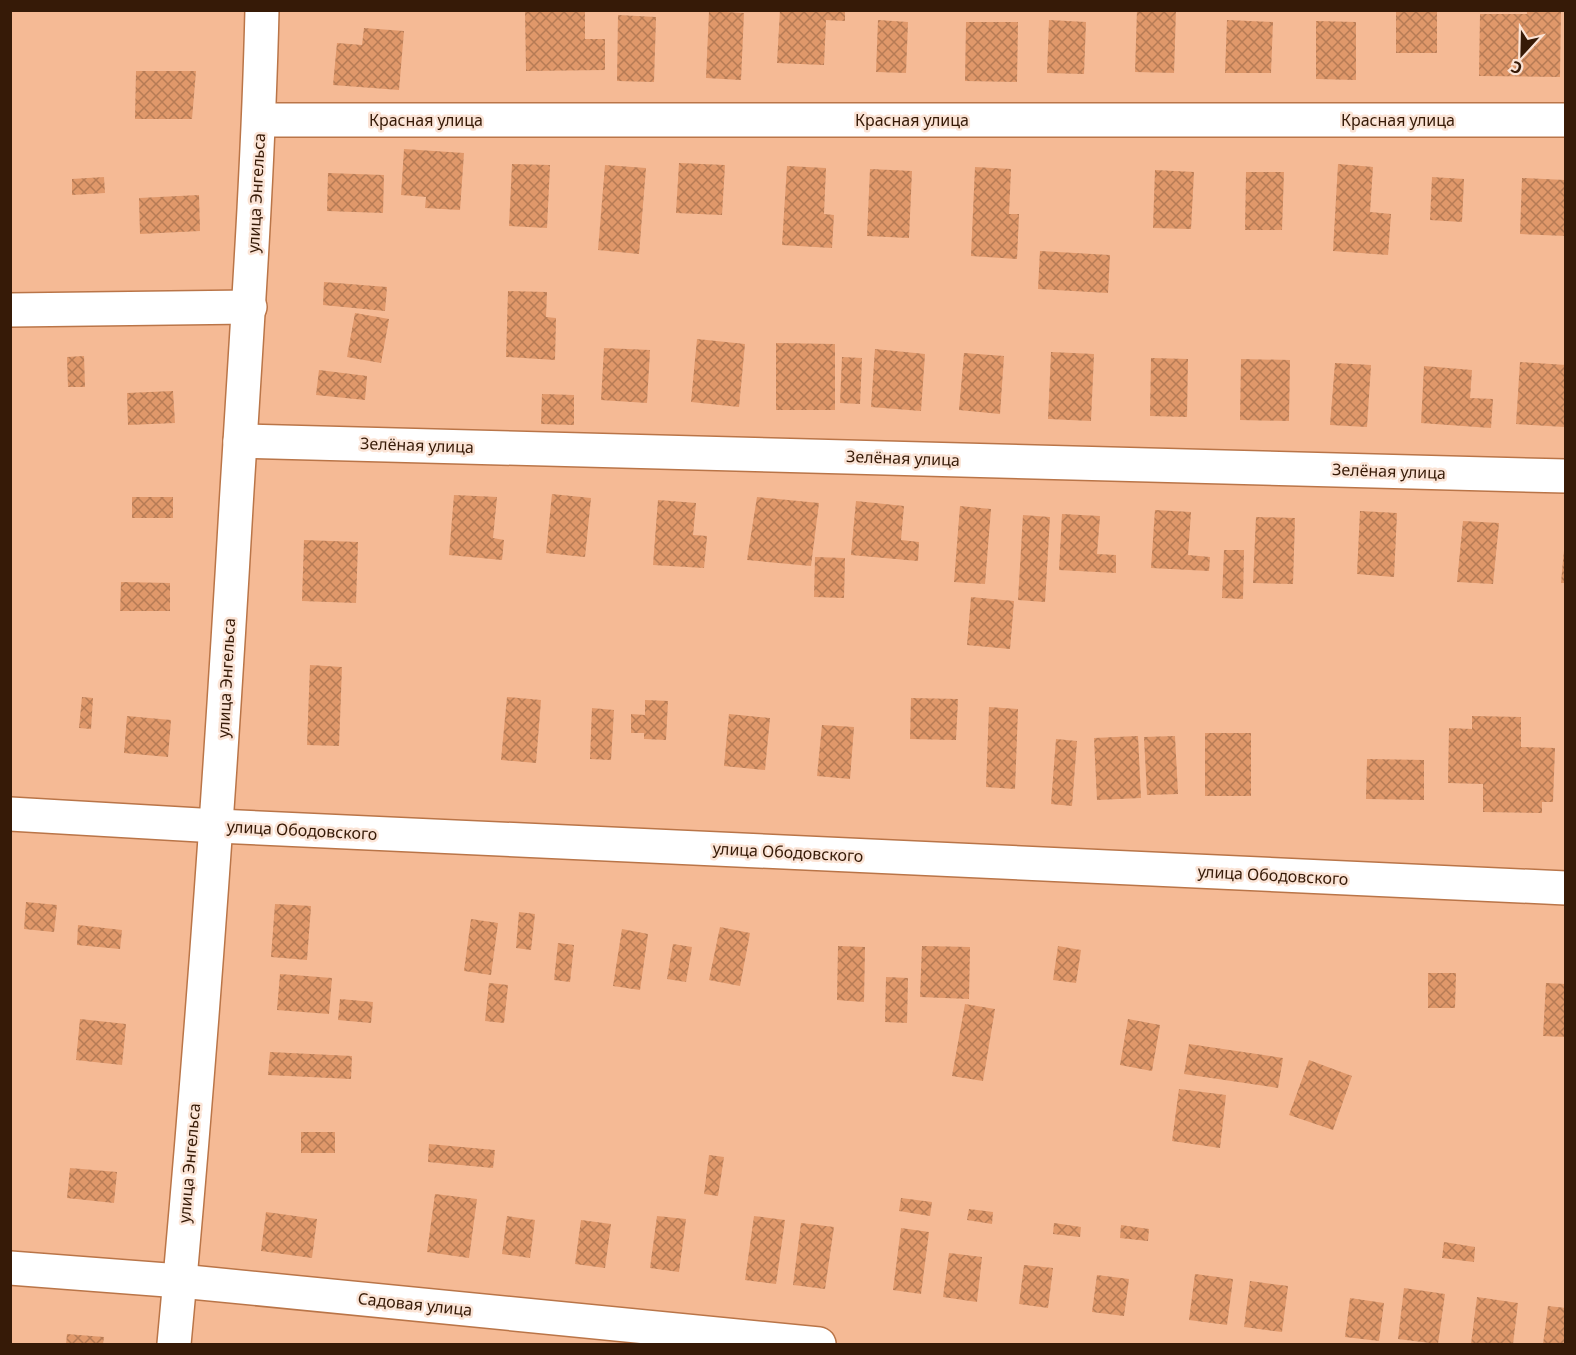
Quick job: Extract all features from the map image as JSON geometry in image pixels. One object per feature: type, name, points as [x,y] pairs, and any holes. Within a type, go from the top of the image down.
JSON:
[{"type":"street","name":"улица Энгельса","points":[[174,1344],[217,826],[250,307],[262,10]]},
{"type":"street","name":"Красная улица","points":[[259,120],[1566,120]]},
{"type":"street","points":[[10,310],[250,307]]},
{"type":"street","name":"Зелёная улица","points":[[240,441],[1566,476]]},
{"type":"street","name":"улица Ободовского","points":[[10,814],[217,826],[1566,888]]},
{"type":"street","name":"Садовая улица","points":[[10,1268],[180,1281],[819,1344]]},
{"type":"building","points":[[525,10],[585,10],[585,39],[605,39],[605,70],[526,71]]},
{"type":"building","points":[[780,10],[845,10],[845,21],[826,20],[824,65],[777,63]]},
{"type":"building","points":[[1137,10],[1176,10],[1174,73],[1135,72]]},
{"type":"building","points":[[1396,10],[1437,10],[1437,53],[1396,53]]},
{"type":"building","points":[[1527,10],[1561,10],[1560,77],[1479,76],[1480,14],[1527,14]]},
{"type":"building","points":[[709,11],[744,13],[741,80],[706,78]]},
{"type":"building","points":[[618,15],[656,17],[654,82],[617,81]]},
{"type":"building","points":[[878,20],[908,22],[906,73],[876,72]]},
{"type":"building","points":[[1049,20],[1086,22],[1084,74],[1047,73]]},
{"type":"building","points":[[1227,20],[1273,22],[1271,73],[1225,73]]},
{"type":"building","points":[[1316,21],[1356,22],[1356,80],[1316,79]]},
{"type":"building","points":[[966,22],[1018,22],[1017,82],[965,81]]},
{"type":"building","points":[[364,28],[404,31],[399,90],[333,85],[337,43],[362,45]]},
{"type":"building","points":[[136,71],[196,71],[192,119],[135,119]]},
{"type":"building","points":[[404,149],[464,153],[460,210],[425,208],[426,197],[401,195]]},
{"type":"building","points":[[679,163],[725,165],[722,215],[676,213]]},
{"type":"building","points":[[512,164],[550,165],[547,228],[509,226]]},
{"type":"building","points":[[1338,164],[1373,167],[1370,212],[1391,214],[1388,255],[1333,251]]},
{"type":"building","points":[[605,165],[646,168],[639,254],[598,250]]},
{"type":"building","points":[[787,166],[826,168],[824,214],[834,215],[832,248],[782,245]]},
{"type":"building","points":[[975,167],[1011,169],[1009,214],[1019,214],[1017,259],[971,256]]},
{"type":"building","points":[[870,169],[912,171],[909,238],[867,236]]},
{"type":"building","points":[[1155,170],[1194,172],[1191,229],[1153,228]]},
{"type":"building","points":[[1246,172],[1284,172],[1282,230],[1245,230]]},
{"type":"building","points":[[328,173],[384,175],[383,213],[327,211]]},
{"type":"building","points":[[104,177],[105,193],[72,195],[72,179]]},
{"type":"building","points":[[1432,177],[1464,179],[1462,222],[1430,220]]},
{"type":"building","points":[[1522,178],[1565,180],[1566,236],[1520,234]]},
{"type":"building","points":[[199,195],[200,231],[140,234],[139,198]]},
{"type":"building","points":[[1040,251],[1110,255],[1108,293],[1038,289]]},
{"type":"building","points":[[324,282],[387,287],[385,311],[323,305]]},
{"type":"building","points":[[508,291],[547,292],[546,317],[556,318],[555,360],[506,357]]},
{"type":"building","points":[[355,313],[389,319],[381,363],[347,357]]},
{"type":"building","points":[[697,339],[745,344],[739,407],[691,402]]},
{"type":"building","points":[[776,343],[835,344],[835,410],[776,410]]},
{"type":"building","points":[[604,348],[650,350],[647,403],[601,400]]},
{"type":"building","points":[[875,349],[925,354],[921,411],[871,407]]},
{"type":"building","points":[[1051,352],[1094,354],[1091,421],[1048,419]]},
{"type":"building","points":[[964,353],[1004,356],[1000,414],[959,410]]},
{"type":"building","points":[[84,356],[85,387],[68,387],[67,357]]},
{"type":"building","points":[[842,357],[862,358],[860,404],[840,403]]},
{"type":"building","points":[[1151,358],[1188,359],[1187,417],[1150,416]]},
{"type":"building","points":[[1241,359],[1290,360],[1289,421],[1240,420]]},
{"type":"building","points":[[1520,362],[1566,365],[1564,427],[1516,424]]},
{"type":"building","points":[[1335,363],[1371,365],[1367,427],[1330,425]]},
{"type":"building","points":[[1424,366],[1472,370],[1470,398],[1493,399],[1491,428],[1421,423]]},
{"type":"building","points":[[319,370],[367,376],[365,400],[316,395]]},
{"type":"building","points":[[173,391],[175,423],[128,425],[127,393]]},
{"type":"building","points":[[542,394],[574,395],[574,425],[541,424]]},
{"type":"building","points":[[552,494],[591,498],[585,557],[546,553]]},
{"type":"building","points":[[454,495],[497,497],[493,538],[504,540],[502,560],[449,555]]},
{"type":"building","points":[[132,497],[173,497],[173,518],[132,518]]},
{"type":"building","points":[[757,497],[819,503],[811,566],[747,560]]},
{"type":"building","points":[[658,500],[696,503],[693,535],[707,536],[704,568],[653,565]]},
{"type":"building","points":[[856,501],[904,506],[901,540],[919,542],[918,561],[851,555]]},
{"type":"building","points":[[960,506],[991,509],[985,584],[954,582]]},
{"type":"building","points":[[1155,510],[1191,512],[1188,555],[1210,557],[1209,571],[1151,568]]},
{"type":"building","points":[[1360,511],[1397,513],[1394,577],[1357,574]]},
{"type":"building","points":[[1062,514],[1100,516],[1097,554],[1116,555],[1116,573],[1059,570]]},
{"type":"building","points":[[1023,515],[1050,517],[1045,602],[1018,600]]},
{"type":"building","points":[[1256,517],[1295,518],[1293,584],[1253,583]]},
{"type":"building","points":[[1463,521],[1499,523],[1493,584],[1457,582]]},
{"type":"building","points":[[304,540],[358,542],[356,603],[302,601]]},
{"type":"building","points":[[1224,550],[1244,550],[1243,599],[1222,598]]},
{"type":"building","points":[[1564,550],[1566,550],[1566,583],[1561,583]]},
{"type":"building","points":[[815,557],[845,558],[844,598],[814,597]]},
{"type":"building","points":[[121,582],[170,583],[170,611],[120,611]]},
{"type":"building","points":[[971,597],[1014,601],[1010,649],[967,645]]},
{"type":"building","points":[[310,665],[342,667],[339,746],[307,745]]},
{"type":"building","points":[[82,697],[93,698],[91,729],[79,728]]},
{"type":"building","points":[[507,697],[541,700],[536,763],[501,760]]},
{"type":"building","points":[[911,698],[958,699],[956,740],[910,739]]},
{"type":"building","points":[[645,700],[668,701],[666,740],[644,739],[644,733],[631,733],[631,714],[645,715]]},
{"type":"building","points":[[989,707],[1018,709],[1015,789],[986,787]]},
{"type":"building","points":[[592,708],[614,710],[611,760],[590,759]]},
{"type":"building","points":[[729,714],[770,718],[765,770],[724,766]]},
{"type":"building","points":[[127,716],[171,720],[168,757],[124,753]]},
{"type":"building","points":[[1472,716],[1521,717],[1521,747],[1555,748],[1553,802],[1542,802],[1542,813],[1483,812],[1483,784],[1448,783],[1449,728],[1472,729]]},
{"type":"building","points":[[822,725],[854,727],[850,779],[817,776]]},
{"type":"building","points":[[1205,733],[1251,733],[1251,796],[1205,796]]},
{"type":"building","points":[[1138,736],[1141,798],[1097,800],[1094,738]]},
{"type":"building","points":[[1175,736],[1178,794],[1147,795],[1144,737]]},
{"type":"building","points":[[1056,739],[1077,741],[1072,806],[1051,804]]},
{"type":"building","points":[[1367,759],[1424,760],[1424,800],[1366,799]]},
{"type":"building","points":[[26,902],[57,905],[54,932],[24,929]]},
{"type":"building","points":[[275,904],[311,906],[307,960],[271,957]]},
{"type":"building","points":[[519,912],[535,914],[531,950],[516,948]]},
{"type":"building","points":[[471,919],[498,923],[491,975],[464,971]]},
{"type":"building","points":[[78,925],[122,930],[120,949],[77,945]]},
{"type":"building","points":[[720,927],[750,933],[740,986],[709,980]]},
{"type":"building","points":[[622,929],[648,934],[640,990],[613,986]]},
{"type":"building","points":[[558,943],[574,945],[570,982],[554,980]]},
{"type":"building","points":[[673,944],[692,947],[686,982],[667,979]]},
{"type":"building","points":[[838,946],[865,947],[864,1002],[837,1000]]},
{"type":"building","points":[[922,946],[970,947],[969,999],[920,997]]},
{"type":"building","points":[[1058,946],[1081,950],[1076,983],[1053,980]]},
{"type":"building","points":[[1428,973],[1456,973],[1455,1008],[1428,1008]]},
{"type":"building","points":[[280,974],[332,978],[329,1014],[277,1010]]},
{"type":"building","points":[[886,977],[908,978],[907,1023],[885,1022]]},
{"type":"building","points":[[489,983],[508,985],[504,1023],[485,1021]]},
{"type":"building","points":[[1546,983],[1566,984],[1566,1037],[1543,1036]]},
{"type":"building","points":[[340,999],[373,1002],[371,1023],[338,1020]]},
{"type":"building","points":[[965,1004],[995,1009],[983,1081],[952,1076]]},
{"type":"building","points":[[80,1019],[126,1024],[122,1065],[76,1060]]},
{"type":"building","points":[[1128,1019],[1160,1025],[1152,1071],[1120,1065]]},
{"type":"building","points":[[1189,1044],[1283,1058],[1278,1088],[1184,1074]]},
{"type":"building","points":[[270,1052],[352,1056],[351,1079],[268,1075]]},
{"type":"building","points":[[1309,1060],[1352,1076],[1333,1130],[1289,1115]]},
{"type":"building","points":[[1179,1089],[1226,1095],[1220,1148],[1172,1141]]},
{"type":"building","points":[[301,1132],[335,1132],[335,1153],[301,1153]]},
{"type":"building","points":[[429,1144],[495,1150],[493,1168],[428,1162]]},
{"type":"building","points":[[709,1155],[724,1157],[718,1196],[704,1194]]},
{"type":"building","points":[[70,1168],[117,1172],[114,1203],[67,1198]]},
{"type":"building","points":[[435,1194],[477,1199],[469,1258],[427,1252]]},
{"type":"building","points":[[901,1198],[932,1202],[930,1216],[899,1211]]},
{"type":"building","points":[[969,1209],[993,1212],[992,1224],[967,1220]]},
{"type":"building","points":[[266,1212],[317,1219],[312,1258],[261,1251]]},
{"type":"building","points":[[507,1216],[535,1220],[530,1258],[502,1254]]},
{"type":"building","points":[[657,1216],[686,1219],[679,1272],[650,1268]]},
{"type":"building","points":[[754,1216],[785,1220],[776,1284],[745,1280]]},
{"type":"building","points":[[581,1220],[611,1224],[605,1268],[575,1264]]},
{"type":"building","points":[[801,1223],[834,1227],[825,1289],[793,1285]]},
{"type":"building","points":[[1054,1223],[1081,1227],[1080,1237],[1053,1234]]},
{"type":"building","points":[[1121,1225],[1149,1229],[1148,1241],[1120,1238]]},
{"type":"building","points":[[901,1228],[929,1232],[921,1294],[893,1290]]},
{"type":"building","points":[[1444,1242],[1475,1247],[1474,1262],[1442,1258]]},
{"type":"building","points":[[949,1253],[982,1257],[977,1302],[943,1297]]},
{"type":"building","points":[[1024,1265],[1053,1268],[1048,1308],[1019,1304]]},
{"type":"building","points":[[1195,1274],[1233,1279],[1227,1325],[1189,1320]]},
{"type":"building","points":[[1097,1275],[1129,1279],[1124,1316],[1092,1312]]},
{"type":"building","points":[[1250,1281],[1288,1286],[1282,1332],[1244,1327]]},
{"type":"building","points":[[1404,1288],[1445,1294],[1438,1344],[1398,1339]]},
{"type":"building","points":[[1477,1297],[1518,1303],[1513,1344],[1471,1344]]},
{"type":"building","points":[[1350,1298],[1384,1303],[1379,1341],[1345,1337]]},
{"type":"building","points":[[1548,1306],[1566,1308],[1566,1344],[1543,1344]]},
{"type":"building","points":[[67,1334],[104,1337],[103,1344],[66,1344]]}]
